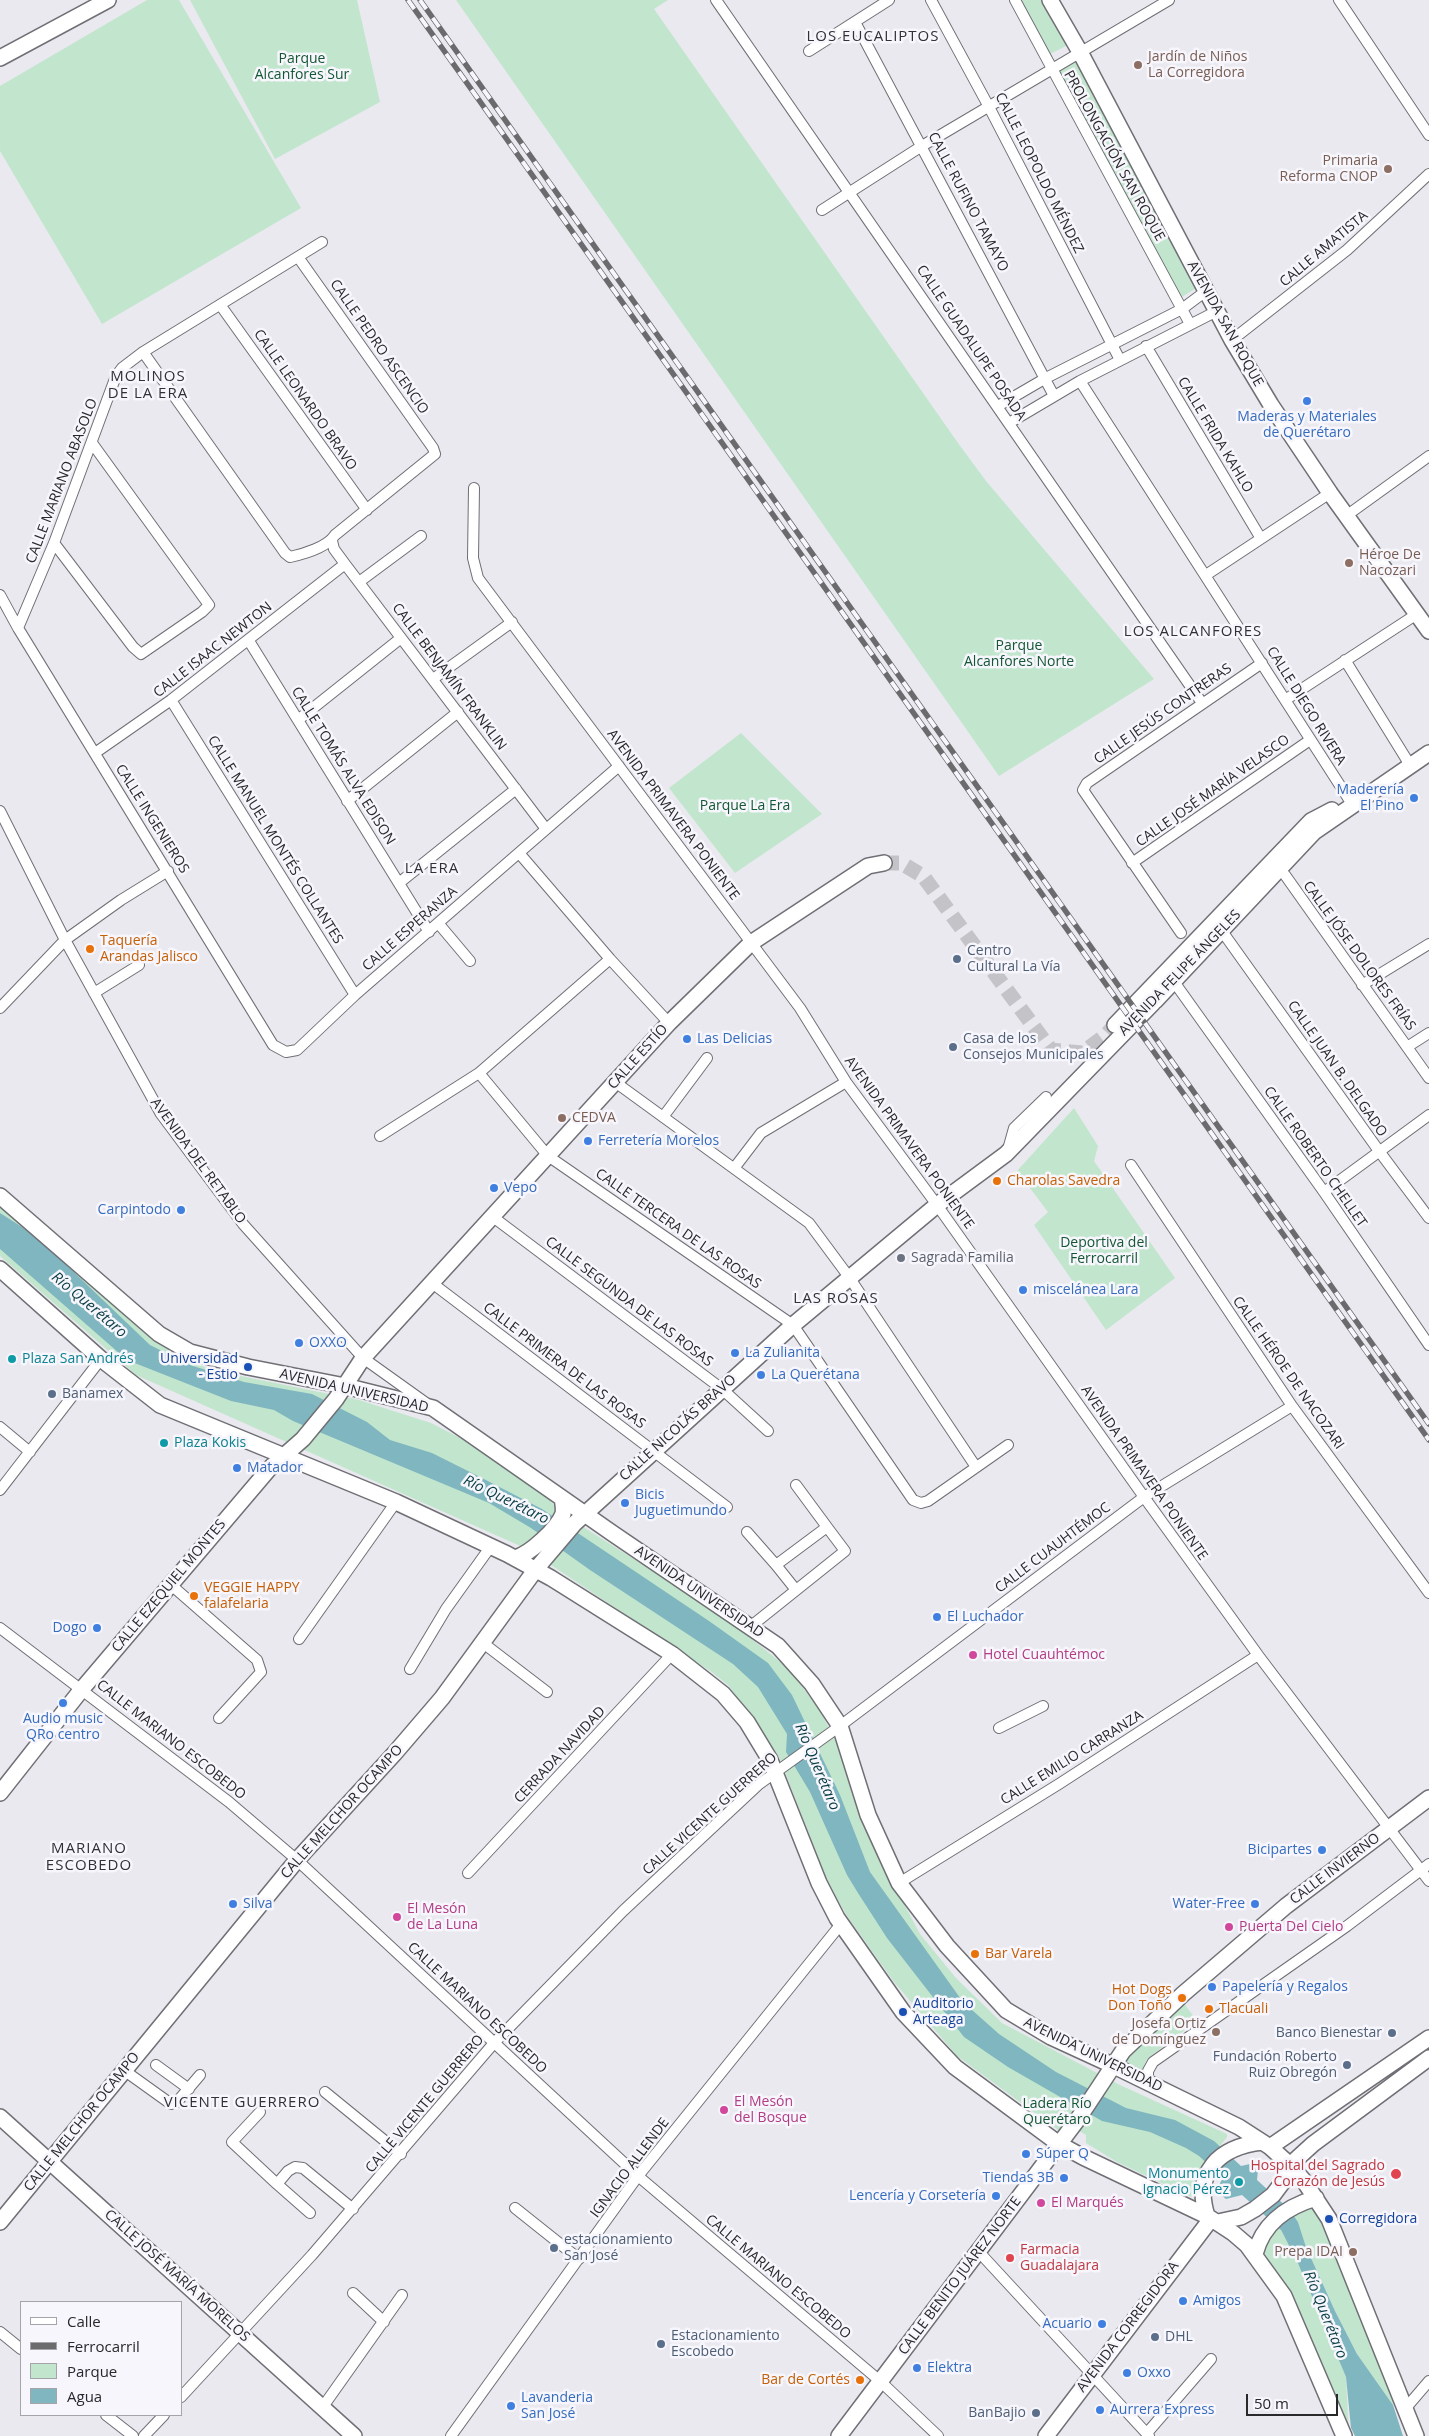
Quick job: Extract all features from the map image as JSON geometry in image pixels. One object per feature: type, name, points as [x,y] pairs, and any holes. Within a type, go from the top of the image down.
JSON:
[{"type":"main road","points":[[0,58],[108,0]]},
{"type":"main road","name":"AVENIDA SAN ROQUE","points":[[1050,0],[1080,52],[1216,311],[1271,405],[1346,516],[1429,631]]},
{"type":"main road","name":"AVENIDA FELIPE ÁNGELES","points":[[1006,1154],[1154,1002],[1314,832],[1369,792],[1429,753]]},
{"type":"main road","name":"AVENIDA FELIPE ÁNGELES","points":[[1115,1025],[1310,821],[1369,792]]},
{"type":"main road","name":"CALLE ESTÍO","points":[[364,1358],[669,1023],[751,943],[868,866],[884,862]]},
{"type":"main road","name":"CALLE NICOLÁS BRAVO","points":[[573,1518],[850,1277],[937,1205],[1006,1154]]},
{"type":"main road","name":"AVENIDA UNIVERSIDAD","points":[[0,1196],[160,1334],[190,1352],[341,1393],[433,1408],[562,1498],[573,1518],[778,1646],[812,1684],[835,1729],[868,1815],[899,1883],[947,1946],[1006,2010],[1051,2037],[1239,2127],[1266,2145]]},
{"type":"main road","points":[[0,1269],[101,1359],[160,1406],[396,1502],[515,1558],[536,1569],[672,1654],[735,1705],[766,1753],[775,1771],[819,1883],[841,1924],[903,2012],[928,2041],[955,2067],[1060,2144],[1083,2158],[1212,2219],[1238,2237],[1255,2254],[1284,2296],[1344,2436]]},
{"type":"main road","points":[[341,1393],[364,1358]]},
{"type":"main road","name":"CALLE EZEQUIEL MONTES","points":[[0,1793],[82,1689],[170,1584],[269,1469],[303,1439],[341,1393]]},
{"type":"main road","points":[[562,1498],[563,1509],[573,1518]]},
{"type":"main road","name":"CALLE MELCHOR OCAMPO","points":[[0,2222],[297,1860],[394,1754],[442,1698],[536,1569],[542,1551],[573,1518]]},
{"type":"main road","points":[[515,1558],[542,1551]]},
{"type":"main road","name":"CALLE INVIERNO","points":[[1114,2066],[1123,2051],[1190,1988],[1286,1906],[1429,1798]]},
{"type":"main road","points":[[1212,2219],[1203,2202],[1202,2190],[1205,2174],[1209,2169],[1238,2146],[1266,2145],[1429,2038]]},
{"type":"main road","points":[[1212,2219],[1241,2217],[1264,2202],[1313,2144],[1429,2058]]},
{"type":"main road","name":"CALLE BENITO JUÁREZ NORTE","points":[[839,2436],[1060,2144],[1102,2086],[1114,2066]]},
{"type":"main road","name":"CALLE JOSÉ MARÍA MORELOS","points":[[0,2117],[354,2436]]},
{"type":"main road","points":[[1266,2145],[1334,2230],[1416,2436]]},
{"type":"main road","points":[[1255,2254],[1261,2234],[1278,2217],[1310,2200]]},
{"type":"main road","name":"AVENIDA CORREGIDORA","points":[[1048,2435],[1092,2374],[1212,2219]]},
{"type":"street","name":"CALLE GUADALUPE POSADA","points":[[716,0],[1202,702]]},
{"type":"street","points":[[808,51],[889,0]]},
{"type":"street","name":"CALLE LEOPOLDO MÉNDEZ","points":[[931,0],[989,107],[1120,360]]},
{"type":"street","name":"PROLONGACIÓN SAN ROQUE","points":[[1015,0],[1190,324]]},
{"type":"street","points":[[822,210],[922,146],[1051,68],[1169,0]]},
{"type":"street","points":[[1338,0],[1429,135]]},
{"type":"street","name":"CALLE RUFINO TAMAYO","points":[[855,22],[1054,396]]},
{"type":"street","name":"CALLE AMATISTA","points":[[1232,340],[1347,250],[1429,174]]},
{"type":"street","name":"CALLE MARIANO ABASOLO","points":[[18,628],[54,543],[116,376],[122,368],[143,352],[221,306],[322,242]]},
{"type":"street","name":"CALLE PEDRO ASCENCIO","points":[[298,257],[433,448],[435,454],[367,510]]},
{"type":"street","points":[[998,406],[1046,378],[1182,308],[1206,291]]},
{"type":"street","name":"CALLE LEONARDO BRAVO","points":[[221,306],[367,510]]},
{"type":"street","points":[[1009,423],[1080,381],[1216,311]]},
{"type":"street","name":"CALLE FRIDA KAHLO","points":[[1146,346],[1260,537]]},
{"type":"street","points":[[143,352],[285,553],[290,557],[300,555],[332,541],[367,510]]},
{"type":"street","name":"CALLE DIEGO RIVERA","points":[[1080,381],[1350,802]]},
{"type":"street","points":[[54,543],[133,647],[141,654],[202,612],[209,604],[92,443]]},
{"type":"street","points":[[1346,516],[1429,456]]},
{"type":"street","name":"AVENIDA PRIMAVERA PONIENTE","points":[[474,488],[474,567],[478,578],[800,1008],[846,1082],[937,1205],[1144,1497],[1258,1655],[1389,1828],[1425,1867],[1429,1881]]},
{"type":"street","points":[[1206,575],[1260,537],[1330,493]]},
{"type":"street","points":[[359,582],[421,536]]},
{"type":"street","name":"CALLE BENJAMÍN FRANKLIN","points":[[332,541],[334,549],[345,564],[546,829]]},
{"type":"street","name":"CALLE ISAAC NEWTON","points":[[95,753],[171,700],[249,641],[345,564]]},
{"type":"street","name":"CALLE INGENIEROS","points":[[0,595],[18,628],[273,1045],[286,1052]]},
{"type":"street","points":[[1285,700],[1417,614]]},
{"type":"street","points":[[433,679],[512,622]]},
{"type":"street","points":[[298,720],[401,638]]},
{"type":"street","name":"CALLE TOMÁS ALVA EDISON","points":[[249,641],[429,932]]},
{"type":"street","points":[[1345,660],[1410,765]]},
{"type":"street","name":"CALLE JESÚS CONTRERAS","points":[[1132,863],[1083,790],[1087,783],[1202,702],[1262,663]]},
{"type":"street","name":"CALLE MANUEL MONTÉS COLLANTES","points":[[171,700],[355,994]]},
{"type":"street","points":[[347,801],[458,712]]},
{"type":"street","name":"CALLE JOSÉ MARÍA VELASCO","points":[[1132,863],[1310,740]]},
{"type":"street","name":"CALLE ESPERANZA","points":[[286,1052],[297,1050],[355,994],[619,766]]},
{"type":"street","points":[[399,883],[516,789]]},
{"type":"street","name":"AVENIDA DEL RETABLO","points":[[0,811],[65,940],[161,1114],[242,1224],[364,1358],[433,1408]]},
{"type":"street","points":[[519,853],[610,959],[669,1023]]},
{"type":"street","points":[[1132,863],[1181,933]]},
{"type":"street","points":[[0,1008],[65,940],[121,900],[168,871]]},
{"type":"street","name":"CALLE JÓSE DOLORES FRÍAS","points":[[1285,876],[1429,1078]]},
{"type":"street","points":[[438,923],[470,961]]},
{"type":"street","name":"CALLE JUAN B. DELGADO","points":[[1224,934],[1429,1218]]},
{"type":"street","points":[[1362,985],[1429,944]]},
{"type":"street","points":[[380,1136],[479,1073],[610,959]]},
{"type":"street","points":[[94,994],[140,965]]},
{"type":"street","name":"CALLE ROBERTO CHELLET","points":[[1177,986],[1324,1192],[1429,1345]]},
{"type":"street","points":[[1407,1047],[1429,1033]]},
{"type":"street","points":[[663,1116],[707,1058]]},
{"type":"street","name":"CALLE TERCERA DE LAS ROSAS","points":[[479,1073],[548,1156],[793,1325]]},
{"type":"street","points":[[616,1082],[735,1167],[809,1223],[850,1277],[976,1467]]},
{"type":"street","points":[[735,1167],[761,1133],[846,1082]]},
{"type":"street","points":[[1006,1154],[1014,1128],[1046,1097]]},
{"type":"street","points":[[1324,1192],[1429,1115]]},
{"type":"street","name":"CALLE HÉROE DE NACOZARI","points":[[1130,1165],[1292,1406],[1429,1593]]},
{"type":"street","name":"CALLE SEGUNDA DE LAS ROSAS","points":[[493,1218],[722,1389],[768,1431]]},
{"type":"street","name":"CALLE PRIMERA DE LAS ROSAS","points":[[432,1283],[727,1507]]},
{"type":"street","points":[[793,1325],[913,1500],[921,1504],[928,1501],[1008,1446]]},
{"type":"street","points":[[0,1490],[101,1359]]},
{"type":"street","name":"CALLE CUAUHTÉMOC","points":[[835,1729],[1144,1497],[1292,1406]]},
{"type":"street","points":[[0,1427],[30,1452]]},
{"type":"street","points":[[750,1627],[845,1551],[796,1485]]},
{"type":"street","points":[[299,1639],[396,1502]]},
{"type":"street","points":[[776,1565],[826,1527]]},
{"type":"street","points":[[747,1532],[796,1590]]},
{"type":"street","points":[[410,1669],[446,1609],[491,1546]]},
{"type":"street","points":[[170,1584],[257,1660],[261,1667],[261,1672],[219,1718]]},
{"type":"street","name":"CALLE MARIANO ESCOBEDO","points":[[0,1628],[244,1814],[297,1860],[638,2176],[880,2381],[938,2436]]},
{"type":"street","points":[[483,1643],[546,1692]]},
{"type":"street","name":"CERRADA NAVIDAD","points":[[468,1873],[672,1654]]},
{"type":"street","name":"CALLE EMILIO CARRANZA","points":[[899,1883],[1059,1784],[1258,1655]]},
{"type":"street","points":[[999,1728],[1043,1706]]},
{"type":"street","name":"CALLE VICENTE GUERRERO","points":[[182,2396],[353,2209],[494,2044],[623,1911],[775,1771],[835,1729]]},
{"type":"street","points":[[1148,2083],[1148,2071],[1153,2062],[1348,1926],[1425,1867]]},
{"type":"street","name":"IGNACIO ALLENDE","points":[[451,2436],[638,2176],[841,1924]]},
{"type":"street","points":[[156,2065],[189,2089]]},
{"type":"street","points":[[125,2071],[171,2104],[177,2102],[200,2075]]},
{"type":"street","points":[[324,2092],[401,2154]]},
{"type":"street","points":[[260,2112],[232,2142],[310,2213]]},
{"type":"street","points":[[278,2184],[288,2171],[295,2167],[303,2168],[353,2209]]},
{"type":"street","points":[[515,2208],[579,2259]]},
{"type":"street","points":[[978,2252],[1148,2435],[1211,2359]]},
{"type":"street","points":[[353,2293],[384,2322]]},
{"type":"street","points":[[322,2408],[402,2295]]},
{"type":"street","points":[[0,2332],[20,2347]]},
{"type":"street","points":[[1404,2409],[1429,2381]]},
{"type":"street","points":[[107,2416],[133,2436]]},
{"type":"street","points":[[144,2436],[163,2416]]},
{"type":"green space","points":[[147,0],[179,0],[301,208],[102,324],[0,151],[0,86]]},
{"type":"green space","name":"Parque Alcanfores Sur","points":[[190,0],[357,0],[380,102],[275,159]]},
{"type":"green space","name":"Parque Alcanfores Norte","points":[[456,0],[668,0],[654,9],[958,443],[986,481],[1154,679],[999,776]]},
{"type":"green space","points":[[1020,0],[1044,0],[1070,44],[1050,54]]},
{"type":"green space","points":[[1078,55],[1198,287],[1180,298],[1056,66]]},
{"type":"green space","name":"Parque La Era","points":[[741,733],[822,814],[735,873],[669,788]]},
{"type":"green space","name":"Deportiva del Ferrocarril","points":[[1074,1108],[1098,1146],[1094,1161],[1175,1278],[1106,1330],[1034,1225],[1048,1212],[1017,1171]]},
{"type":"green space","name":"Ladera Río Querétaro","points":[[0,1206],[151,1338],[185,1360],[216,1371],[359,1400],[431,1423],[476,1446],[539,1486],[553,1504],[588,1530],[722,1615],[789,1669],[821,1712],[837,1744],[854,1800],[880,1859],[920,1934],[956,1978],[1002,2023],[1120,2085],[1227,2134],[1227,2137],[1205,2165],[1191,2197],[1117,2162],[1086,2143],[1086,2135],[1067,2124],[1064,2129],[1058,2130],[957,2056],[894,1982],[849,1919],[830,1888],[779,1757],[728,1685],[713,1673],[527,1549],[136,1375],[0,1256]]},
{"type":"green space","points":[[1183,2002],[1197,2021],[1148,2058],[1144,2065],[1143,2073],[1123,2063],[1128,2052]]},
{"type":"green space","points":[[1316,2198],[1398,2393],[1393,2405],[1357,2354],[1306,2247],[1298,2222],[1289,2209]]},
{"type":"green space","points":[[1272,2222],[1281,2230],[1297,2261],[1346,2377],[1349,2436],[1258,2244]]},
{"type":"water","name":"Río Querétaro","points":[[0,1213],[22,1227],[57,1256],[150,1345],[190,1365],[244,1382],[312,1394],[367,1422],[390,1440],[432,1453],[482,1478],[542,1509],[768,1663],[792,1695],[840,1795],[870,1872],[963,2002],[999,2034],[1056,2072],[1126,2108],[1175,2120],[1214,2141],[1241,2166],[1250,2164],[1258,2170],[1257,2180],[1289,2209],[1298,2222],[1306,2247],[1335,2311],[1357,2354],[1393,2405],[1403,2436],[1355,2436],[1351,2428],[1346,2377],[1297,2261],[1281,2230],[1242,2195],[1226,2199],[1221,2195],[1219,2185],[1223,2178],[1199,2156],[1186,2148],[1150,2132],[1102,2121],[1008,2067],[964,2037],[887,1938],[858,1893],[847,1875],[810,1792],[786,1752],[787,1734],[758,1687],[733,1664],[590,1570],[531,1528],[489,1503],[293,1421],[274,1410],[231,1401],[127,1360],[0,1249]]},
{"type":"tunnel","points":[[884,863],[901,863],[923,876],[1051,1050],[1082,1053],[1106,1035],[1115,1025]]},
{"type":"railway","points":[[408,0],[1429,1440]]},
{"type":"railway","points":[[420,0],[1429,1424]]},
{"type":"place","name":"Jardín de Niños La Corregidora","points":[[1138,65]]},
{"type":"place","name":"Primaria Reforma CNOP","points":[[1388,169]]},
{"type":"place","name":"Maderas y Materiales de Querétaro","points":[[1307,401]]},
{"type":"place","name":"Héroe De Nacozari","points":[[1349,563]]},
{"type":"place","name":"Maderería El Pino","points":[[1414,798]]},
{"type":"place","name":"Taquería Arandas Jalisco","points":[[90,949]]},
{"type":"place","name":"Centro Cultural La Vía","points":[[957,959]]},
{"type":"place","name":"Las Delicias","points":[[687,1039]]},
{"type":"place","name":"Casa de los Consejos Municipales","points":[[953,1047]]},
{"type":"place","name":"CEDVA","points":[[562,1118]]},
{"type":"place","name":"Ferretería Morelos","points":[[588,1141]]},
{"type":"place","name":"Charolas Savedra","points":[[997,1181]]},
{"type":"place","name":"Vepo","points":[[494,1188]]},
{"type":"place","name":"Carpintodo","points":[[181,1210]]},
{"type":"place","name":"Sagrada Familia","points":[[901,1258]]},
{"type":"place","name":"miscelánea Lara","points":[[1023,1290]]},
{"type":"place","name":"OXXO","points":[[299,1343]]},
{"type":"place","name":"La Zulianita","points":[[735,1353]]},
{"type":"place","name":"Plaza San Andrés","points":[[12,1359]]},
{"type":"place","name":"Universidad - Estio","points":[[248,1367]]},
{"type":"place","name":"La Querétana","points":[[761,1375]]},
{"type":"place","name":"Banamex","points":[[52,1394]]},
{"type":"place","name":"Plaza Kokis","points":[[164,1443]]},
{"type":"place","name":"Matador","points":[[237,1468]]},
{"type":"place","name":"Bicis Juguetimundo","points":[[625,1503]]},
{"type":"place","name":"VEGGIE HAPPY falafelaria","points":[[194,1596]]},
{"type":"place","name":"El Luchador","points":[[937,1617]]},
{"type":"place","name":"Dogo","points":[[97,1628]]},
{"type":"place","name":"Hotel Cuauhtémoc","points":[[973,1655]]},
{"type":"place","name":"Audio music QRo centro","points":[[63,1703]]},
{"type":"place","name":"Bicipartes","points":[[1322,1850]]},
{"type":"place","name":"Silva","points":[[233,1904]]},
{"type":"place","name":"Water-Free","points":[[1255,1904]]},
{"type":"place","name":"El Mesón de La Luna","points":[[397,1917]]},
{"type":"place","name":"Puerta Del Cielo","points":[[1229,1927]]},
{"type":"place","name":"Bar Varela","points":[[975,1954]]},
{"type":"place","name":"Papelería y Regalos","points":[[1212,1987]]},
{"type":"place","name":"Hot Dogs Don Toño","points":[[1182,1998]]},
{"type":"place","name":"Tlacuali","points":[[1209,2009]]},
{"type":"place","name":"Auditorio Arteaga","points":[[903,2012]]},
{"type":"place","name":"Josefa Ortiz de Domínguez","points":[[1216,2032]]},
{"type":"place","name":"Banco Bienestar","points":[[1392,2033]]},
{"type":"place","name":"Fundación Roberto Ruiz Obregón","points":[[1347,2065]]},
{"type":"place","name":"El Mesón del Bosque","points":[[724,2110]]},
{"type":"place","name":"Súper Q","points":[[1026,2154]]},
{"type":"place","name":"Hospital del Sagrado Corazón de Jesús","points":[[1396,2174]]},
{"type":"place","name":"Tiendas 3B","points":[[1064,2178]]},
{"type":"place","name":"Monumento Ignacio Pérez","points":[[1239,2182]]},
{"type":"place","name":"Lencería y Corsetería","points":[[996,2196]]},
{"type":"place","name":"El Marqués","points":[[1041,2203]]},
{"type":"place","name":"Corregidora","points":[[1329,2219]]},
{"type":"place","name":"estacionamiento San José","points":[[554,2248]]},
{"type":"place","name":"Prepa IDAI","points":[[1353,2252]]},
{"type":"place","name":"Farmacia Guadalajara","points":[[1010,2258]]},
{"type":"place","name":"Amigos","points":[[1183,2301]]},
{"type":"place","name":"Acuario","points":[[1102,2324]]},
{"type":"place","name":"DHL","points":[[1155,2337]]},
{"type":"place","name":"Estacionamiento Escobedo","points":[[661,2344]]},
{"type":"place","name":"Elektra","points":[[917,2368]]},
{"type":"place","name":"Oxxo","points":[[1127,2373]]},
{"type":"place","name":"Bar de Cortés","points":[[860,2380]]},
{"type":"place","name":"Lavanderia San José","points":[[511,2406]]},
{"type":"place","name":"Aurrera Express","points":[[1100,2410]]},
{"type":"place","name":"BanBajio","points":[[1036,2413]]},
{"type":"district","name":"LOS EUCALIPTOS","points":[[873,37]]},
{"type":"district","name":"MOLINOS DE LA ERA","points":[[148,386]]},
{"type":"district","name":"LOS ALCANFORES","points":[[1193,632]]},
{"type":"district","name":"LA ERA","points":[[432,869]]},
{"type":"district","name":"LAS ROSAS","points":[[836,1299]]},
{"type":"district","name":"MARIANO ESCOBEDO","points":[[89,1858]]},
{"type":"district","name":"VICENTE GUERRERO","points":[[242,2103]]}]
